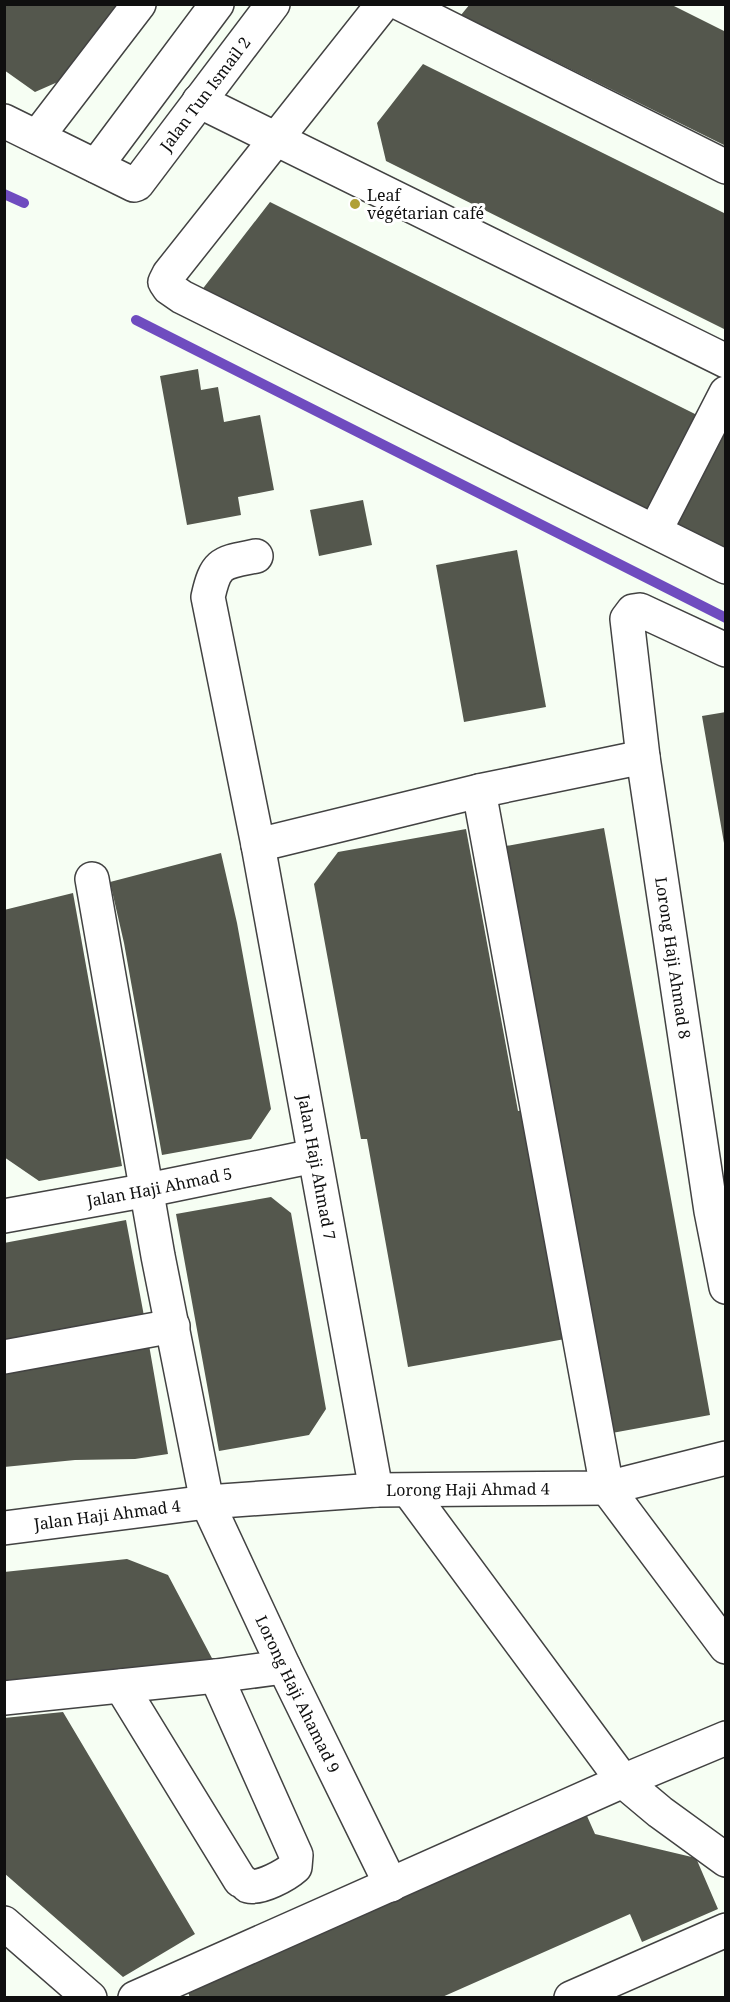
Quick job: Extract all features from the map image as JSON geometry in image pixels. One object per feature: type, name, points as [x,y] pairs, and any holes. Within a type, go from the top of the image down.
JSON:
[{"type":"street","points":[[37,137],[139,4]]},
{"type":"street","points":[[4,121],[96,166],[217,4]]},
{"type":"street","name":"Jalan Tun Ismail 2","points":[[96,166],[134,185],[137,184],[273,4]]},
{"type":"street","points":[[383,4],[165,282],[169,288],[182,297],[726,567]]},
{"type":"street","points":[[400,4],[726,167]]},
{"type":"street","points":[[199,101],[726,361]]},
{"type":"street","points":[[655,531],[726,393]]},
{"type":"street","name":"Jalan Haji Ahmad 7","points":[[256,556],[226,562],[213,574],[208,597],[258,845],[376,1490]]},
{"type":"street","name":"Lorong Haji Ahmad 8","points":[[726,650],[640,610],[628,614],[627,630],[644,757],[718,1208],[726,1287]]},
{"type":"street","points":[[258,845],[479,791],[644,757]]},
{"type":"street","points":[[479,791],[607,1488],[726,1647]]},
{"type":"street","name":"Lorong Haji Ahamad 9","points":[[92,879],[158,1256],[207,1502],[284,1667],[392,1885]]},
{"type":"street","name":"Jalan Haji Ahmad 5","points":[[4,1216],[148,1190],[314,1156]]},
{"type":"street","points":[[4,1357],[173,1326]]},
{"type":"street","name":"Lorong Haji Ahmad 4","points":[[207,1502],[376,1490],[607,1488],[726,1458]]},
{"type":"street","points":[[409,1491],[623,1781],[660,1812],[726,1860]]},
{"type":"street","name":"Jalan Haji Ahmad 4","points":[[4,1528],[207,1502]]},
{"type":"street","points":[[4,1698],[284,1667]]},
{"type":"street","points":[[121,1686],[240,1880],[248,1886],[257,1886],[285,1875],[295,1867],[296,1856],[216,1676]]},
{"type":"street","points":[[135,1998],[623,1781],[726,1738]]},
{"type":"street","points":[[4,1923],[90,1998]]},
{"type":"street","points":[[571,1998],[726,1930]]},
{"type":"building","points":[[4,4],[120,4],[60,81],[35,92],[4,70]]},
{"type":"building","points":[[470,4],[670,4],[726,32],[726,146],[461,15]]},
{"type":"building","points":[[423,64],[726,214],[726,330],[386,161],[377,123]]},
{"type":"building","points":[[270,202],[699,416],[649,515],[201,291]]},
{"type":"building","points":[[198,369],[201,390],[218,387],[224,422],[260,415],[274,490],[238,497],[241,515],[187,525],[160,376]]},
{"type":"building","points":[[726,429],[726,553],[675,528]]},
{"type":"building","points":[[363,500],[372,545],[319,556],[310,510]]},
{"type":"building","points":[[517,550],[546,707],[464,722],[436,565]]},
{"type":"building","points":[[726,712],[726,842],[724,843],[702,716]]},
{"type":"building","points":[[604,828],[710,1415],[612,1433],[506,846]]},
{"type":"building","points":[[466,829],[518,1111],[524,1110],[565,1339],[408,1367],[367,1139],[361,1139],[314,884],[338,852]]},
{"type":"building","points":[[221,853],[237,923],[271,1109],[251,1139],[162,1155],[124,943],[110,882]]},
{"type":"building","points":[[73,893],[122,1166],[39,1181],[4,1157],[4,910]]},
{"type":"building","points":[[271,1197],[291,1213],[326,1409],[309,1435],[219,1451],[176,1214]]},
{"type":"building","points":[[126,1220],[144,1316],[4,1341],[4,1243]]},
{"type":"building","points":[[149,1345],[168,1454],[135,1459],[75,1460],[4,1467],[4,1371]]},
{"type":"building","points":[[127,1559],[168,1575],[214,1662],[4,1684],[4,1572]]},
{"type":"building","points":[[63,1712],[195,1934],[123,1977],[4,1873],[4,1718]]},
{"type":"building","points":[[587,1816],[595,1834],[696,1858],[718,1909],[642,1942],[630,1914],[440,1998],[190,1998],[188,1992]]},
{"type":"waterway","points":[[4,194],[24,203]]},
{"type":"waterway","points":[[136,320],[726,618]]},
{"type":"place","name":"Leaf végétarian café","points":[[355,204]]}]
